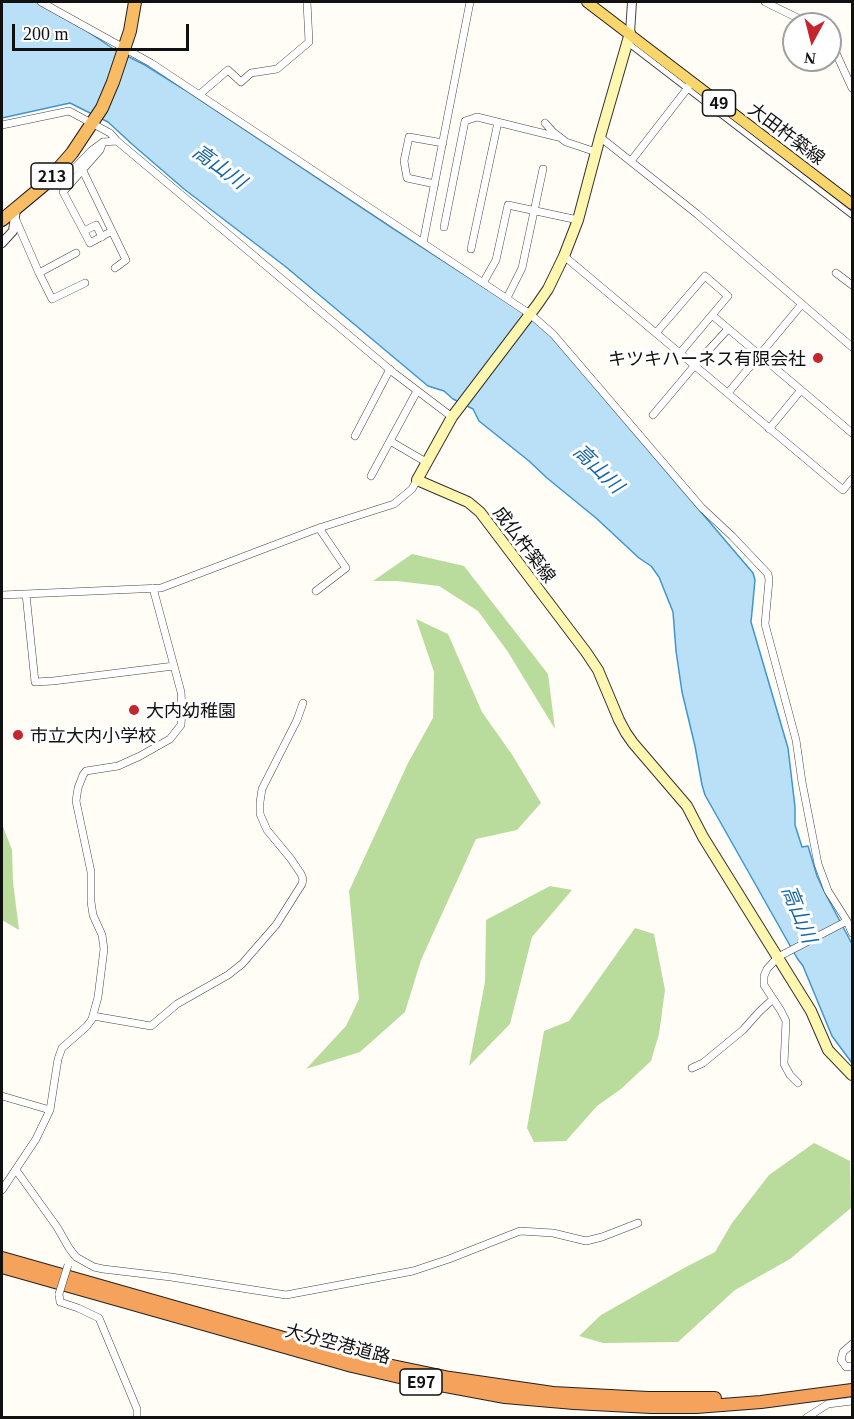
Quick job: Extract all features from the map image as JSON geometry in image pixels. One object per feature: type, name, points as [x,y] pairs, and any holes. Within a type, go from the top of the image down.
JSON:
[{"type":"highway","name":"213","points":[[2,220],[50,178],[72,153],[102,108],[125,48],[135,2]]},
{"type":"highway","name":"大分空港道路","points":[[2,1258],[354,1358],[485,1384],[553,1393],[676,1398],[710,1398],[852,1384]]},
{"type":"highway","name":"大分空港道路","points":[[2,1267],[352,1366],[419,1382],[505,1396],[574,1403],[696,1407],[761,1402],[852,1390]]},
{"type":"main road","name":"大田杵築線","points":[[587,2],[689,85],[852,204]]},
{"type":"main road","points":[[417,480],[452,417],[548,289],[564,256],[578,220],[628,37]]},
{"type":"main road","name":"成仏杵築線","points":[[417,480],[468,502],[480,512],[586,652],[598,670],[626,733],[687,806],[703,837],[811,1011],[828,1050],[852,1075]]},
{"type":"street","points":[[41,2],[151,63],[200,94],[530,314],[553,334],[702,508],[768,574],[765,624],[796,740],[818,864],[828,891],[852,933]]},
{"type":"street","points":[[200,94],[228,70],[241,82],[251,73],[277,69],[309,42],[307,2]]},
{"type":"street","points":[[423,243],[470,2]]},
{"type":"street","points":[[628,37],[632,2]]},
{"type":"street","points":[[765,2],[785,12]]},
{"type":"street","points":[[842,64],[852,88]]},
{"type":"street","points":[[631,161],[689,85],[852,215]]},
{"type":"street","points":[[2,125],[69,111],[110,133],[390,369],[452,417]]},
{"type":"street","points":[[444,226],[465,121],[477,117],[558,136]]},
{"type":"street","points":[[471,249],[498,122]]},
{"type":"street","points":[[545,123],[566,142],[596,152]]},
{"type":"street","points":[[435,184],[407,178],[404,161],[409,137],[442,143]]},
{"type":"street","points":[[600,137],[697,214],[852,347]]},
{"type":"street","points":[[50,178],[54,182],[61,180],[103,142],[117,141]]},
{"type":"street","points":[[103,142],[100,150],[63,192],[90,243],[112,231]]},
{"type":"street","points":[[507,298],[522,268],[543,169]]},
{"type":"street","points":[[83,171],[126,260],[115,268]]},
{"type":"street","points":[[483,283],[496,260],[508,205],[578,220]]},
{"type":"street","points":[[2,243],[13,231],[16,209]]},
{"type":"street","points":[[16,209],[16,222],[52,299],[85,283]]},
{"type":"street","points":[[84,231],[96,225],[102,237]]},
{"type":"street","points":[[39,273],[76,253]]},
{"type":"street","points":[[564,256],[843,490],[852,478]]},
{"type":"street","points":[[836,273],[852,285]]},
{"type":"street","points":[[656,333],[705,276],[728,296],[680,353]]},
{"type":"street","points":[[728,393],[802,304]]},
{"type":"street","points":[[711,315],[852,433]]},
{"type":"street","points":[[653,415],[728,329]]},
{"type":"street","points":[[355,436],[390,369]]},
{"type":"street","points":[[769,429],[801,390]]},
{"type":"street","points":[[371,476],[417,391]]},
{"type":"street","points":[[390,441],[426,462]]},
{"type":"street","points":[[2,595],[161,588],[319,528],[394,504],[412,489],[417,480]]},
{"type":"street","points":[[316,591],[346,568],[319,528]]},
{"type":"street","points":[[2,1190],[36,1138],[50,1110],[58,1059],[62,1048],[87,1026],[93,1016],[98,998],[104,949],[102,935],[93,915],[91,873],[76,801],[82,775],[86,771],[118,766],[140,756],[170,739],[181,725],[181,692],[153,588]]},
{"type":"street","points":[[26,594],[35,682],[174,666]]},
{"type":"street","points":[[93,1016],[151,1026],[177,1004],[228,975],[242,964],[276,925],[303,879],[291,859],[267,830],[260,814],[260,802],[262,789],[303,704]]},
{"type":"street","points":[[798,1083],[784,1064],[786,1021],[764,985],[767,969],[778,957],[847,921]]},
{"type":"street","points":[[692,1068],[703,1063],[743,1030],[773,999]]},
{"type":"street","points":[[2,1096],[50,1110]]},
{"type":"street","points":[[16,1170],[76,1257],[94,1266],[286,1295],[413,1271],[520,1231],[553,1233],[586,1241],[638,1223]]},
{"type":"street","points":[[69,1248],[68,1265],[59,1294],[60,1302],[99,1318],[138,1409],[137,1418]]},
{"type":"street","points":[[852,1344],[843,1352],[841,1360],[846,1367],[852,1366]]},
{"type":"street","points":[[806,1418],[828,1404],[852,1401]]},
{"type":"green space","points":[[412,554],[464,566],[548,674],[555,729],[508,652],[478,611],[439,586],[397,581],[373,581]]},
{"type":"green space","points":[[416,619],[448,634],[482,712],[513,756],[541,803],[517,830],[476,839],[421,960],[405,1012],[360,1052],[306,1069],[346,1026],[359,999],[349,891],[408,763],[433,718],[434,672]]},
{"type":"green space","points":[[2,824],[12,850],[19,930],[2,920]]},
{"type":"green space","points":[[550,886],[572,890],[532,937],[510,1024],[469,1066],[485,982],[486,920]]},
{"type":"green space","points":[[635,928],[654,934],[665,990],[659,1034],[651,1061],[621,1089],[597,1106],[566,1141],[534,1142],[527,1128],[544,1031],[569,1021]]},
{"type":"green space","points":[[814,1143],[850,1161],[851,1208],[790,1259],[735,1290],[678,1342],[603,1343],[579,1336],[601,1315],[715,1252],[732,1223],[769,1175]]},
{"type":"water","name":"高山川","points":[[2,2],[37,2],[115,50],[145,65],[524,313],[550,335],[753,573],[755,580],[751,622],[788,748],[795,825],[802,847],[808,846],[817,876],[852,944],[852,1063],[832,1036],[803,966],[705,795],[682,692],[673,612],[659,577],[651,566],[479,421],[473,409],[453,399],[444,391],[428,386],[286,267],[184,189],[108,122],[70,103],[2,118]]},
{"type":"place","name":"キツキハーネス有限会社","points":[[818,358]]},
{"type":"place","name":"大内幼稚園","points":[[134,710]]},
{"type":"place","name":"市立大内小学校","points":[[18,735]]}]
